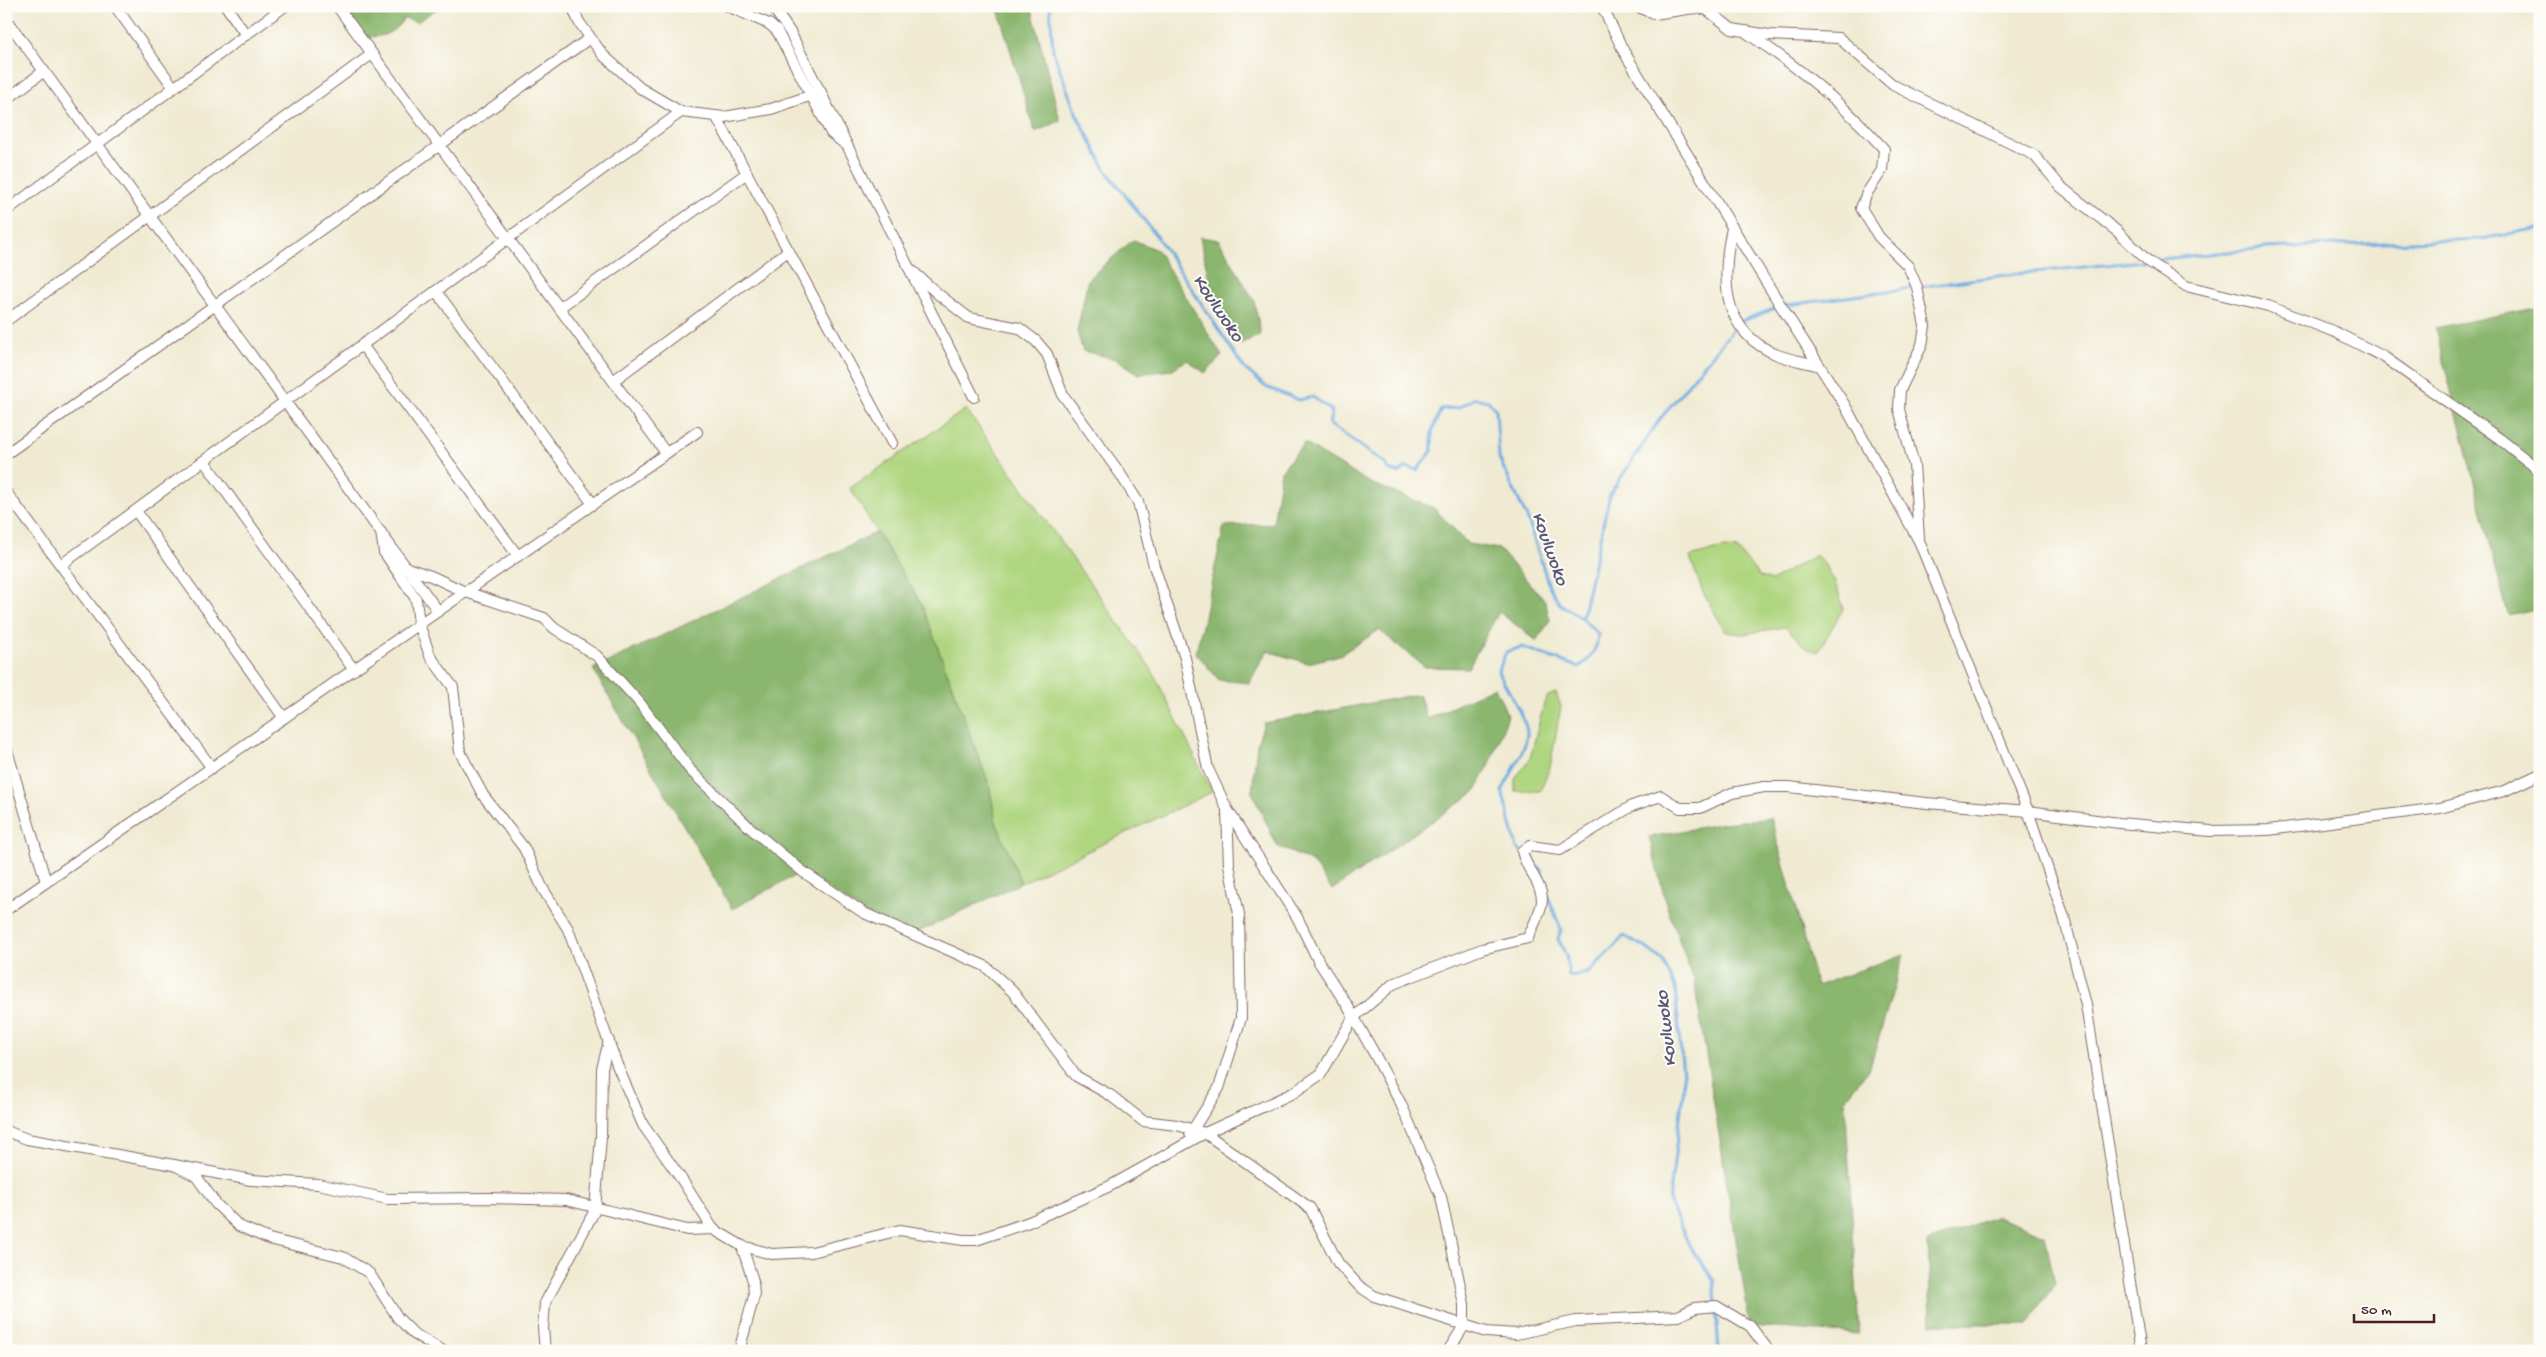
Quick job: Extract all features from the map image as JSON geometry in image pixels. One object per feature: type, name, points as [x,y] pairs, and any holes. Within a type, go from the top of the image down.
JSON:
[{"type":"street","points":[[115,6],[174,88]]},
{"type":"street","points":[[226,6],[246,35]]},
{"type":"street","points":[[6,212],[285,6]]},
{"type":"street","points":[[337,6],[666,453]]},
{"type":"street","points":[[572,6],[579,22],[603,54],[640,88],[681,112],[724,117],[771,110],[816,94]]},
{"type":"street","points":[[727,6],[769,24],[778,31],[848,146],[974,397]]},
{"type":"street","points":[[772,6],[790,32],[816,94]]},
{"type":"street","points":[[1602,6],[1624,52],[1732,228],[1844,404],[1919,541],[2028,811],[2064,917],[2086,1005],[2141,1351]]},
{"type":"street","points":[[1636,6],[1654,14],[1694,8],[1706,9],[1732,29],[1769,35],[1839,38],[1893,85],[2034,155],[2060,187],[2118,232],[2148,261],[2186,286],[2268,306],[2335,332],[2384,357],[2500,439],[2540,471]]},
{"type":"street","points":[[6,19],[438,611]]},
{"type":"street","points":[[1744,31],[1782,56],[1866,129],[1884,149],[1882,170],[1867,193],[1862,208],[1879,237],[1908,266],[1917,287],[1925,326],[1922,345],[1900,390],[1899,409],[1914,465],[1919,541]]},
{"type":"street","points":[[6,454],[590,38]]},
{"type":"street","points":[[6,321],[372,54]]},
{"type":"street","points":[[6,100],[44,71]]},
{"type":"street","points":[[61,565],[681,112]]},
{"type":"street","points":[[716,116],[892,443]]},
{"type":"street","points":[[559,308],[747,174]]},
{"type":"street","points":[[1732,228],[1726,256],[1725,282],[1730,304],[1739,322],[1752,338],[1778,354],[1819,366]]},
{"type":"street","points":[[613,381],[788,251]]},
{"type":"street","points":[[909,268],[969,318],[1018,328],[1036,341],[1046,354],[1063,395],[1119,472],[1138,502],[1154,566],[1184,658],[1208,769],[1227,809],[1296,918],[1319,962],[1401,1104],[1441,1197],[1464,1304],[1464,1326],[1448,1351]]},
{"type":"street","points":[[436,291],[593,504]]},
{"type":"street","points":[[362,345],[518,556]]},
{"type":"street","points":[[6,910],[697,432]]},
{"type":"street","points":[[204,461],[354,670]]},
{"type":"street","points":[[6,492],[212,768]]},
{"type":"street","points":[[136,511],[284,718]]},
{"type":"street","points":[[381,532],[384,552],[416,599],[419,624],[430,656],[453,687],[460,752],[483,795],[524,848],[543,889],[568,929],[643,1125],[682,1180],[713,1229],[742,1246],[772,1254],[812,1252],[900,1230],[976,1240],[1029,1222],[1110,1186],[1205,1133],[1293,1093],[1321,1074],[1353,1018],[1393,984],[1482,949],[1528,938],[1542,901],[1540,892],[1524,861],[1522,852],[1530,846],[1560,850],[1566,848],[1632,806],[1661,796],[1680,808],[1700,808],[1732,793],[1764,787],[1789,787],[1926,803],[2028,811],[2119,823],[2211,831],[2268,830],[2440,808],[2504,791],[2540,774]]},
{"type":"street","points":[[384,552],[407,568],[431,576],[465,592],[544,618],[554,628],[597,656],[639,702],[691,771],[749,827],[802,872],[864,913],[986,966],[1013,992],[1076,1076],[1110,1095],[1143,1121],[1205,1133],[1310,1208],[1338,1263],[1359,1286],[1374,1296],[1486,1332],[1516,1334],[1576,1321],[1678,1316],[1696,1308],[1716,1306],[1750,1326],[1769,1351]]},
{"type":"street","points":[[6,747],[46,882]]},
{"type":"street","points":[[1183,1145],[1219,1088],[1241,1018],[1239,914],[1228,865],[1227,809]]},
{"type":"street","points":[[545,1351],[543,1328],[545,1303],[596,1206],[602,1137],[602,1069],[609,1039]]},
{"type":"street","points":[[6,1131],[27,1139],[251,1180],[318,1184],[388,1199],[488,1198],[566,1200],[686,1230],[713,1229]]},
{"type":"street","points":[[174,1165],[196,1176],[216,1204],[239,1226],[269,1239],[343,1257],[354,1262],[369,1273],[398,1318],[414,1334],[443,1351]]},
{"type":"street","points":[[740,1351],[754,1296],[753,1281],[742,1246]]},
{"type":"green space","points":[[337,6],[441,6],[417,22],[404,18],[395,29],[385,35],[359,37]]},
{"type":"green space","points":[[997,6],[1031,6],[1060,121],[1035,132]]},
{"type":"green space","points":[[1200,237],[1219,240],[1254,301],[1261,335],[1239,344],[1213,298]]},
{"type":"green space","points":[[1133,240],[1157,250],[1222,356],[1205,373],[1187,360],[1171,370],[1139,374],[1116,359],[1083,351],[1077,332],[1088,279]]},
{"type":"green space","points":[[2540,307],[2540,608],[2508,615],[2435,328]]},
{"type":"green space","points":[[966,409],[1152,670],[1212,792],[1021,883],[996,822],[989,785],[922,605],[850,488]]},
{"type":"green space","points":[[1304,443],[1368,482],[1434,508],[1468,544],[1499,549],[1545,601],[1550,620],[1537,641],[1499,612],[1468,668],[1425,667],[1379,630],[1340,655],[1308,663],[1267,651],[1249,683],[1219,680],[1196,653],[1224,526],[1273,524],[1281,471]]},
{"type":"green space","points":[[877,532],[922,605],[989,785],[996,822],[1021,883],[912,935],[864,913],[802,872],[732,909],[593,669]]},
{"type":"green space","points":[[1723,548],[1737,549],[1760,577],[1771,581],[1816,555],[1822,561],[1834,580],[1843,609],[1818,652],[1806,648],[1785,627],[1742,634],[1726,632],[1703,593],[1690,557]]},
{"type":"green space","points":[[1495,687],[1508,716],[1491,761],[1475,792],[1332,890],[1312,862],[1277,846],[1252,792],[1257,744],[1264,723],[1419,694],[1427,719]]},
{"type":"green space","points":[[1556,693],[1561,706],[1550,767],[1540,791],[1515,791],[1515,779],[1530,759],[1544,703],[1548,696]]},
{"type":"green space","points":[[1771,818],[1817,986],[1904,954],[1870,1067],[1845,1099],[1859,1334],[1750,1326],[1694,980],[1667,907],[1649,837],[1724,823]]},
{"type":"green space","points":[[1997,1216],[2045,1235],[2055,1285],[2028,1324],[1931,1324],[1928,1241]]},
{"type":"waterway","name":"Koulwoko","points":[[1050,6],[1053,51],[1075,111],[1105,169],[1158,238],[1244,368],[1266,387],[1299,400],[1313,397],[1332,411],[1329,424],[1386,464],[1388,470],[1399,473],[1406,467],[1417,470],[1432,451],[1432,431],[1441,409],[1458,408],[1475,398],[1488,401],[1496,410],[1499,458],[1528,520],[1549,586],[1560,604],[1582,618],[1598,634],[1597,644],[1592,654],[1578,667],[1522,647],[1506,652],[1498,672],[1520,711],[1527,733],[1521,754],[1502,791],[1517,848],[1521,851]]},
{"type":"waterway","points":[[2152,260],[2265,248],[2481,239],[2540,228]]},
{"type":"waterway","points":[[1582,618],[1610,494],[1660,419],[1739,322],[1781,306],[2006,275],[2143,261]]},
{"type":"waterway","name":"Koulwoko","points":[[1527,854],[1542,871],[1542,881],[1561,929],[1558,939],[1566,955],[1569,976],[1588,973],[1624,936],[1645,947],[1663,961],[1675,987],[1684,1086],[1669,1201],[1690,1247],[1714,1280],[1716,1304]]},
{"type":"waterway","name":"Koulwoko","points":[[1716,1310],[1719,1351]]}]
